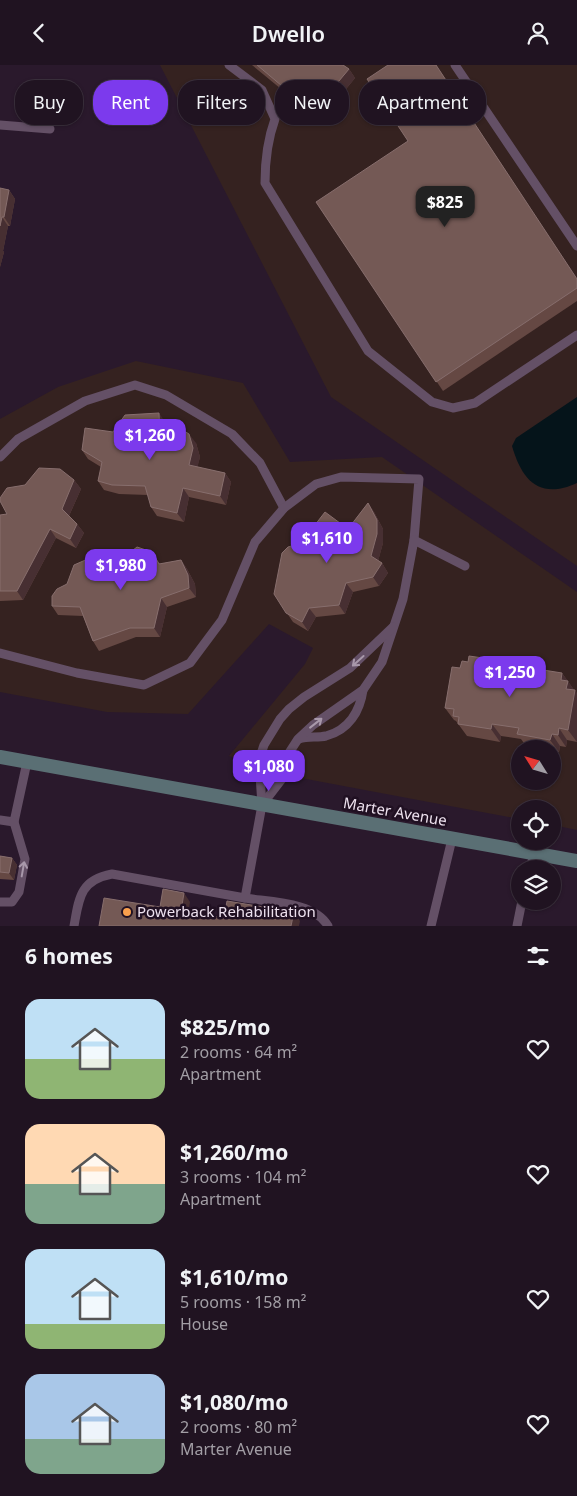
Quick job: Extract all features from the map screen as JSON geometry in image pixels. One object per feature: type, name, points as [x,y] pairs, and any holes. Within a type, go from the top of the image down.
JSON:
[{"type":"main road","name":"Marter Avenue","points":[[0,757],[577,861]]},
{"type":"lane","points":[[228,65],[262,90],[275,119],[268,137],[265,183],[368,351],[432,402],[453,408],[475,403],[577,335]]},
{"type":"lane","points":[[455,65],[577,246]]},
{"type":"lane","points":[[0,125],[50,129]]},
{"type":"lane","points":[[0,457],[18,439],[85,401],[135,385],[166,395],[232,434],[260,463],[284,507]]},
{"type":"lane","points":[[0,653],[77,673],[144,685],[190,663],[222,620],[255,542],[284,507],[316,484],[341,477],[419,479],[414,541],[403,599],[393,627],[388,649],[382,662],[363,690],[313,725],[298,739],[289,753],[285,775],[262,805]]},
{"type":"lane","points":[[414,541],[465,566]]},
{"type":"lane","points":[[245,898],[262,805],[259,760],[264,745],[280,719],[304,697],[350,668],[393,627]]},
{"type":"lane","points":[[298,739],[325,736],[335,733],[344,727],[353,719],[359,709],[363,690]]},
{"type":"lane","points":[[0,902],[12,902],[19,893],[25,859],[14,822],[27,762]]},
{"type":"lane","points":[[0,820],[14,822]]},
{"type":"lane","points":[[431,926],[452,839]]},
{"type":"lane","points":[[532,860],[534,854]]},
{"type":"lane","points":[[74,926],[79,897],[85,888],[92,881],[112,874],[306,908],[317,913],[328,926]]},
{"type":"lane","points":[[517,926],[520,910]]},
{"type":"shaded area","points":[[160,65],[577,65],[577,566],[331,397],[191,125],[265,125],[265,80],[178,80],[178,100]]},
{"type":"shaded area","points":[[136,361],[243,383],[290,462],[382,457],[577,592],[577,830],[561,827],[561,800],[511,800],[511,817],[285,775],[229,756],[305,664],[313,648],[269,624],[188,714],[107,712],[0,692],[0,419],[58,387]]},
{"type":"shaded area","points":[[577,397],[577,483],[564,488],[543,488],[527,478],[521,469],[512,446],[516,438]]},
{"type":"building","points":[[257,65],[343,65],[349,69],[340,80],[275,80]]},
{"type":"building","points":[[388,65],[436,65],[446,80],[368,80]]},
{"type":"building","points":[[397,125],[476,125],[577,279],[577,288],[436,382],[316,202],[408,141]]},
{"type":"building","points":[[0,188],[9,190],[4,217],[2,217],[0,226]]},
{"type":"building","points":[[159,413],[160,439],[181,429],[189,434],[193,448],[189,465],[225,473],[220,496],[183,488],[177,513],[151,507],[145,486],[112,485],[98,481],[102,462],[82,450],[85,428],[113,432],[125,415]]},
{"type":"building","points":[[39,468],[60,469],[74,480],[62,509],[77,524],[70,539],[50,529],[17,591],[0,591],[0,515],[7,514],[0,498],[7,488],[25,485]]},
{"type":"building","points":[[368,503],[377,520],[377,534],[371,556],[382,563],[373,577],[346,583],[339,605],[309,608],[302,622],[286,613],[274,594],[282,553],[288,547],[301,543],[325,512],[348,529]]},
{"type":"building","points":[[137,547],[152,552],[159,564],[181,560],[188,575],[189,588],[161,598],[154,628],[130,628],[93,641],[80,607],[52,606],[52,596],[57,589],[67,584],[74,565],[97,555],[115,564]]},
{"type":"building","points":[[469,656],[497,660],[496,665],[503,666],[503,669],[529,674],[529,671],[537,673],[537,669],[562,673],[561,680],[568,681],[566,689],[575,690],[568,730],[559,728],[558,735],[552,734],[550,740],[517,734],[519,728],[492,724],[491,729],[458,724],[459,717],[453,716],[454,709],[445,708],[452,667],[460,668],[462,661],[468,662]]},
{"type":"building","points":[[0,856],[12,858],[9,873],[0,872]]},
{"type":"building","points":[[163,889],[184,893],[181,911],[224,918],[227,901],[294,912],[291,926],[99,926],[104,898],[160,907]]},
{"type":"place","name":"Powerback Rehabilitation","points":[[127,912]]}]
